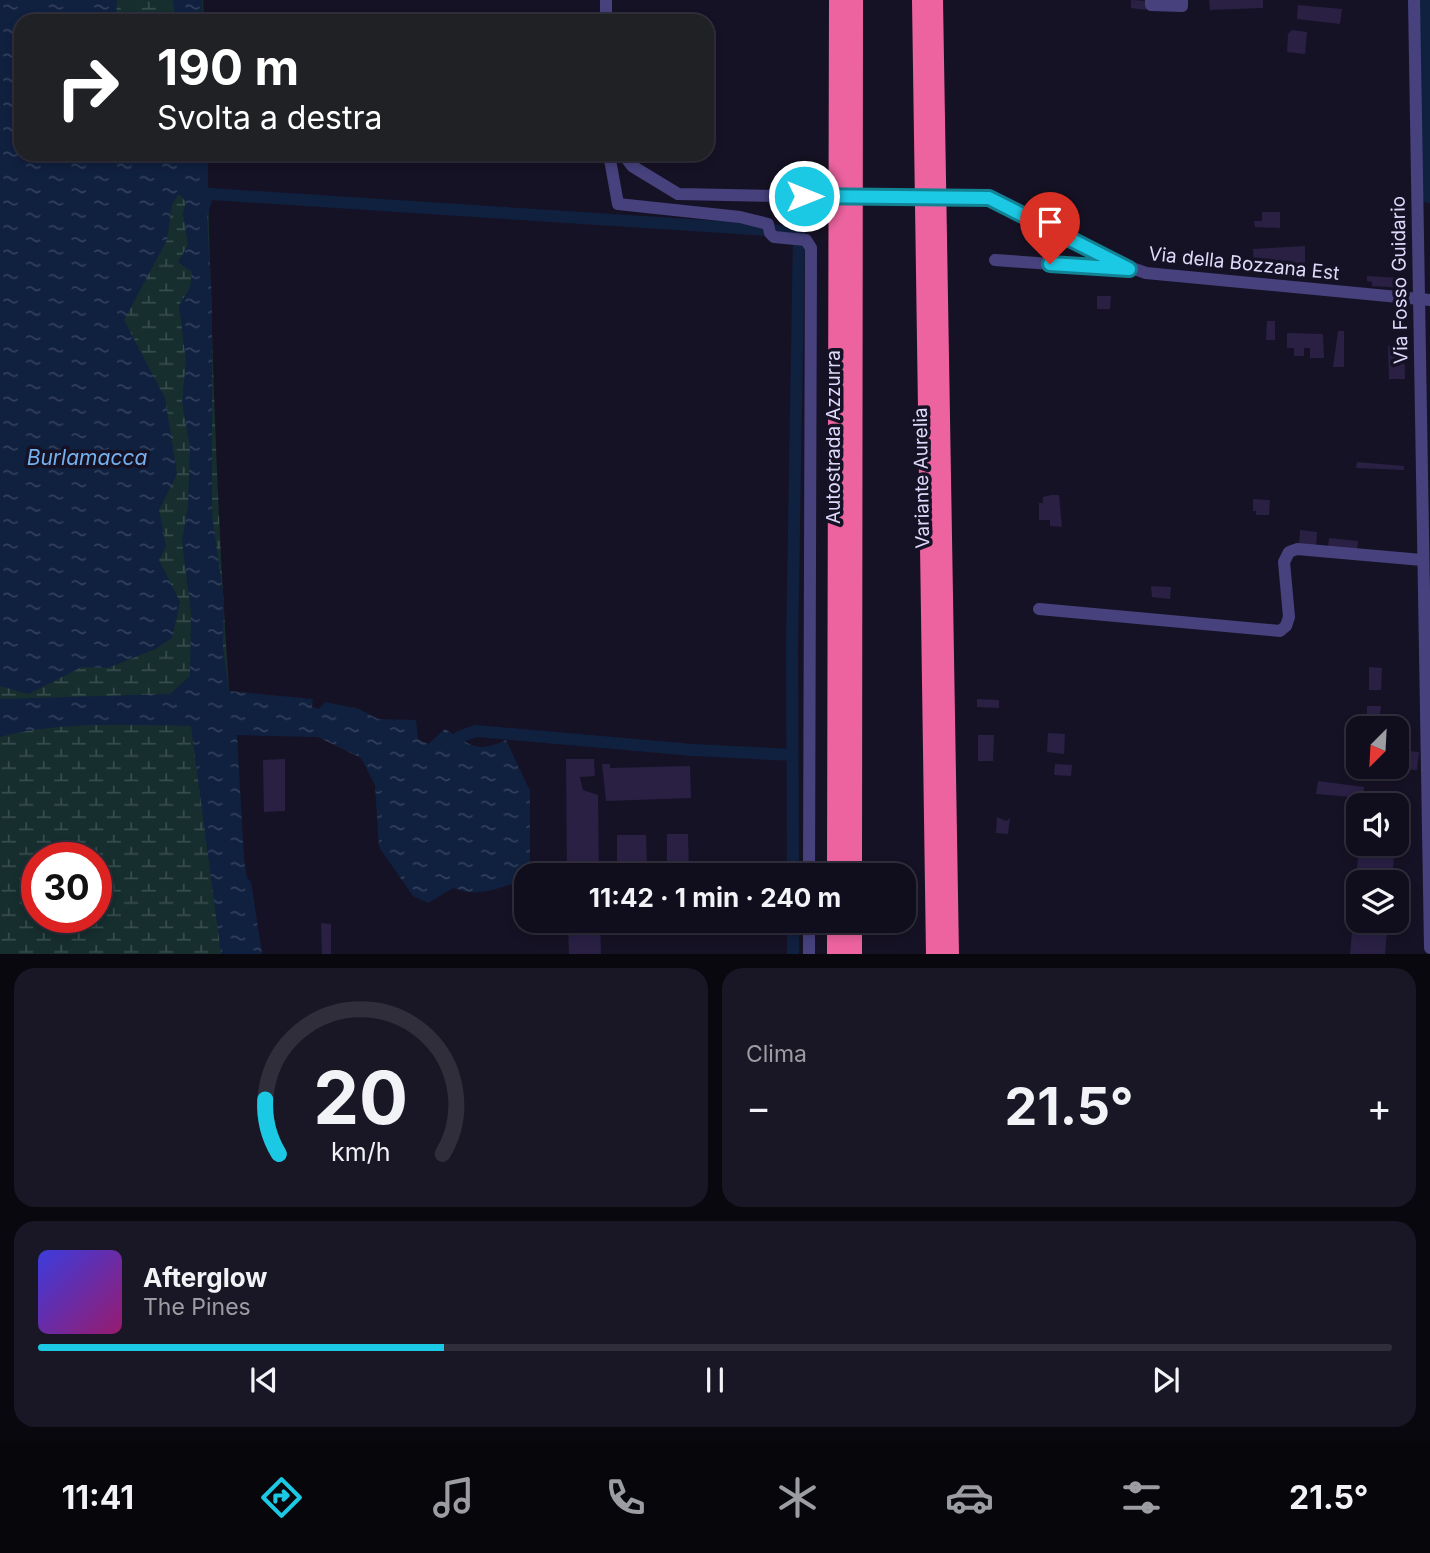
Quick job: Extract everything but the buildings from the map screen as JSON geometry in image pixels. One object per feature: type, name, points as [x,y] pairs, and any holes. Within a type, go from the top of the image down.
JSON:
[{"type":"highway","name":"Autostrada Azzurra","points":[[836,863],[838,0]]},
{"type":"highway","name":"Autostrada Azzurra","points":[[853,863],[854,0]]},
{"type":"highway","name":"Variante Aurelia","points":[[921,0],[935,954]]},
{"type":"highway","name":"Variante Aurelia","points":[[934,0],[950,954]]},
{"type":"highway","points":[[836,933],[836,954]]},
{"type":"highway","points":[[853,933],[853,954]]},
{"type":"street","points":[[1151,0],[1151,5],[1182,5],[1182,0]]},
{"type":"street","name":"Via Fosso Guidario","points":[[1414,0],[1424,300],[1422,560],[1430,948]]},
{"type":"street","points":[[610,161],[618,204],[740,217],[800,240],[812,260],[809,863]]},
{"type":"street","name":"Via della Bozzana Est","points":[[628,161],[678,194],[989,198],[1129,269],[1146,273],[1424,300]]},
{"type":"street","points":[[995,260],[1129,269]]},
{"type":"street","points":[[1040,609],[1280,631],[1286,626],[1289,617],[1284,562],[1289,552],[1297,549],[1422,560]]},
{"type":"street","points":[[809,933],[809,954]]},
{"type":"green space","points":[[0,0],[203,0],[204,14],[14,14],[14,161],[207,161],[216,455],[234,755],[255,954],[0,954]]},
{"type":"water","name":"Burlamacca","points":[[0,0],[117,0],[116,14],[14,14],[14,161],[207,161],[208,186],[212,200],[207,218],[212,302],[212,515],[224,600],[223,647],[229,691],[313,699],[312,707],[319,709],[325,702],[359,709],[378,719],[416,720],[418,739],[428,744],[445,729],[474,746],[487,746],[506,740],[530,791],[530,863],[514,863],[514,884],[482,892],[453,888],[428,903],[413,896],[379,847],[375,785],[361,758],[318,737],[237,735],[244,860],[247,878],[251,882],[262,954],[221,954],[191,726],[70,726],[0,737],[0,699],[170,694],[190,676],[191,613],[182,541],[188,507],[190,447],[182,402],[186,362],[179,305],[190,288],[192,272],[178,262],[188,245],[183,213],[186,202],[179,194],[172,204],[167,240],[124,320],[165,398],[177,474],[159,510],[166,546],[159,560],[180,602],[172,638],[155,649],[108,668],[82,667],[28,694],[0,686]]},
{"type":"water","points":[[173,0],[202,0],[202,14],[175,14]]},
{"type":"waterway","points":[[1424,0],[1428,197]]},
{"type":"waterway","points":[[210,194],[799,232],[792,647],[793,863]]},
{"type":"waterway","points":[[459,737],[476,731],[693,750],[792,755]]},
{"type":"waterway","points":[[793,933],[793,954]]},
{"type":"route","points":[[804,196],[989,198],[1129,269],[1050,264]]}]
